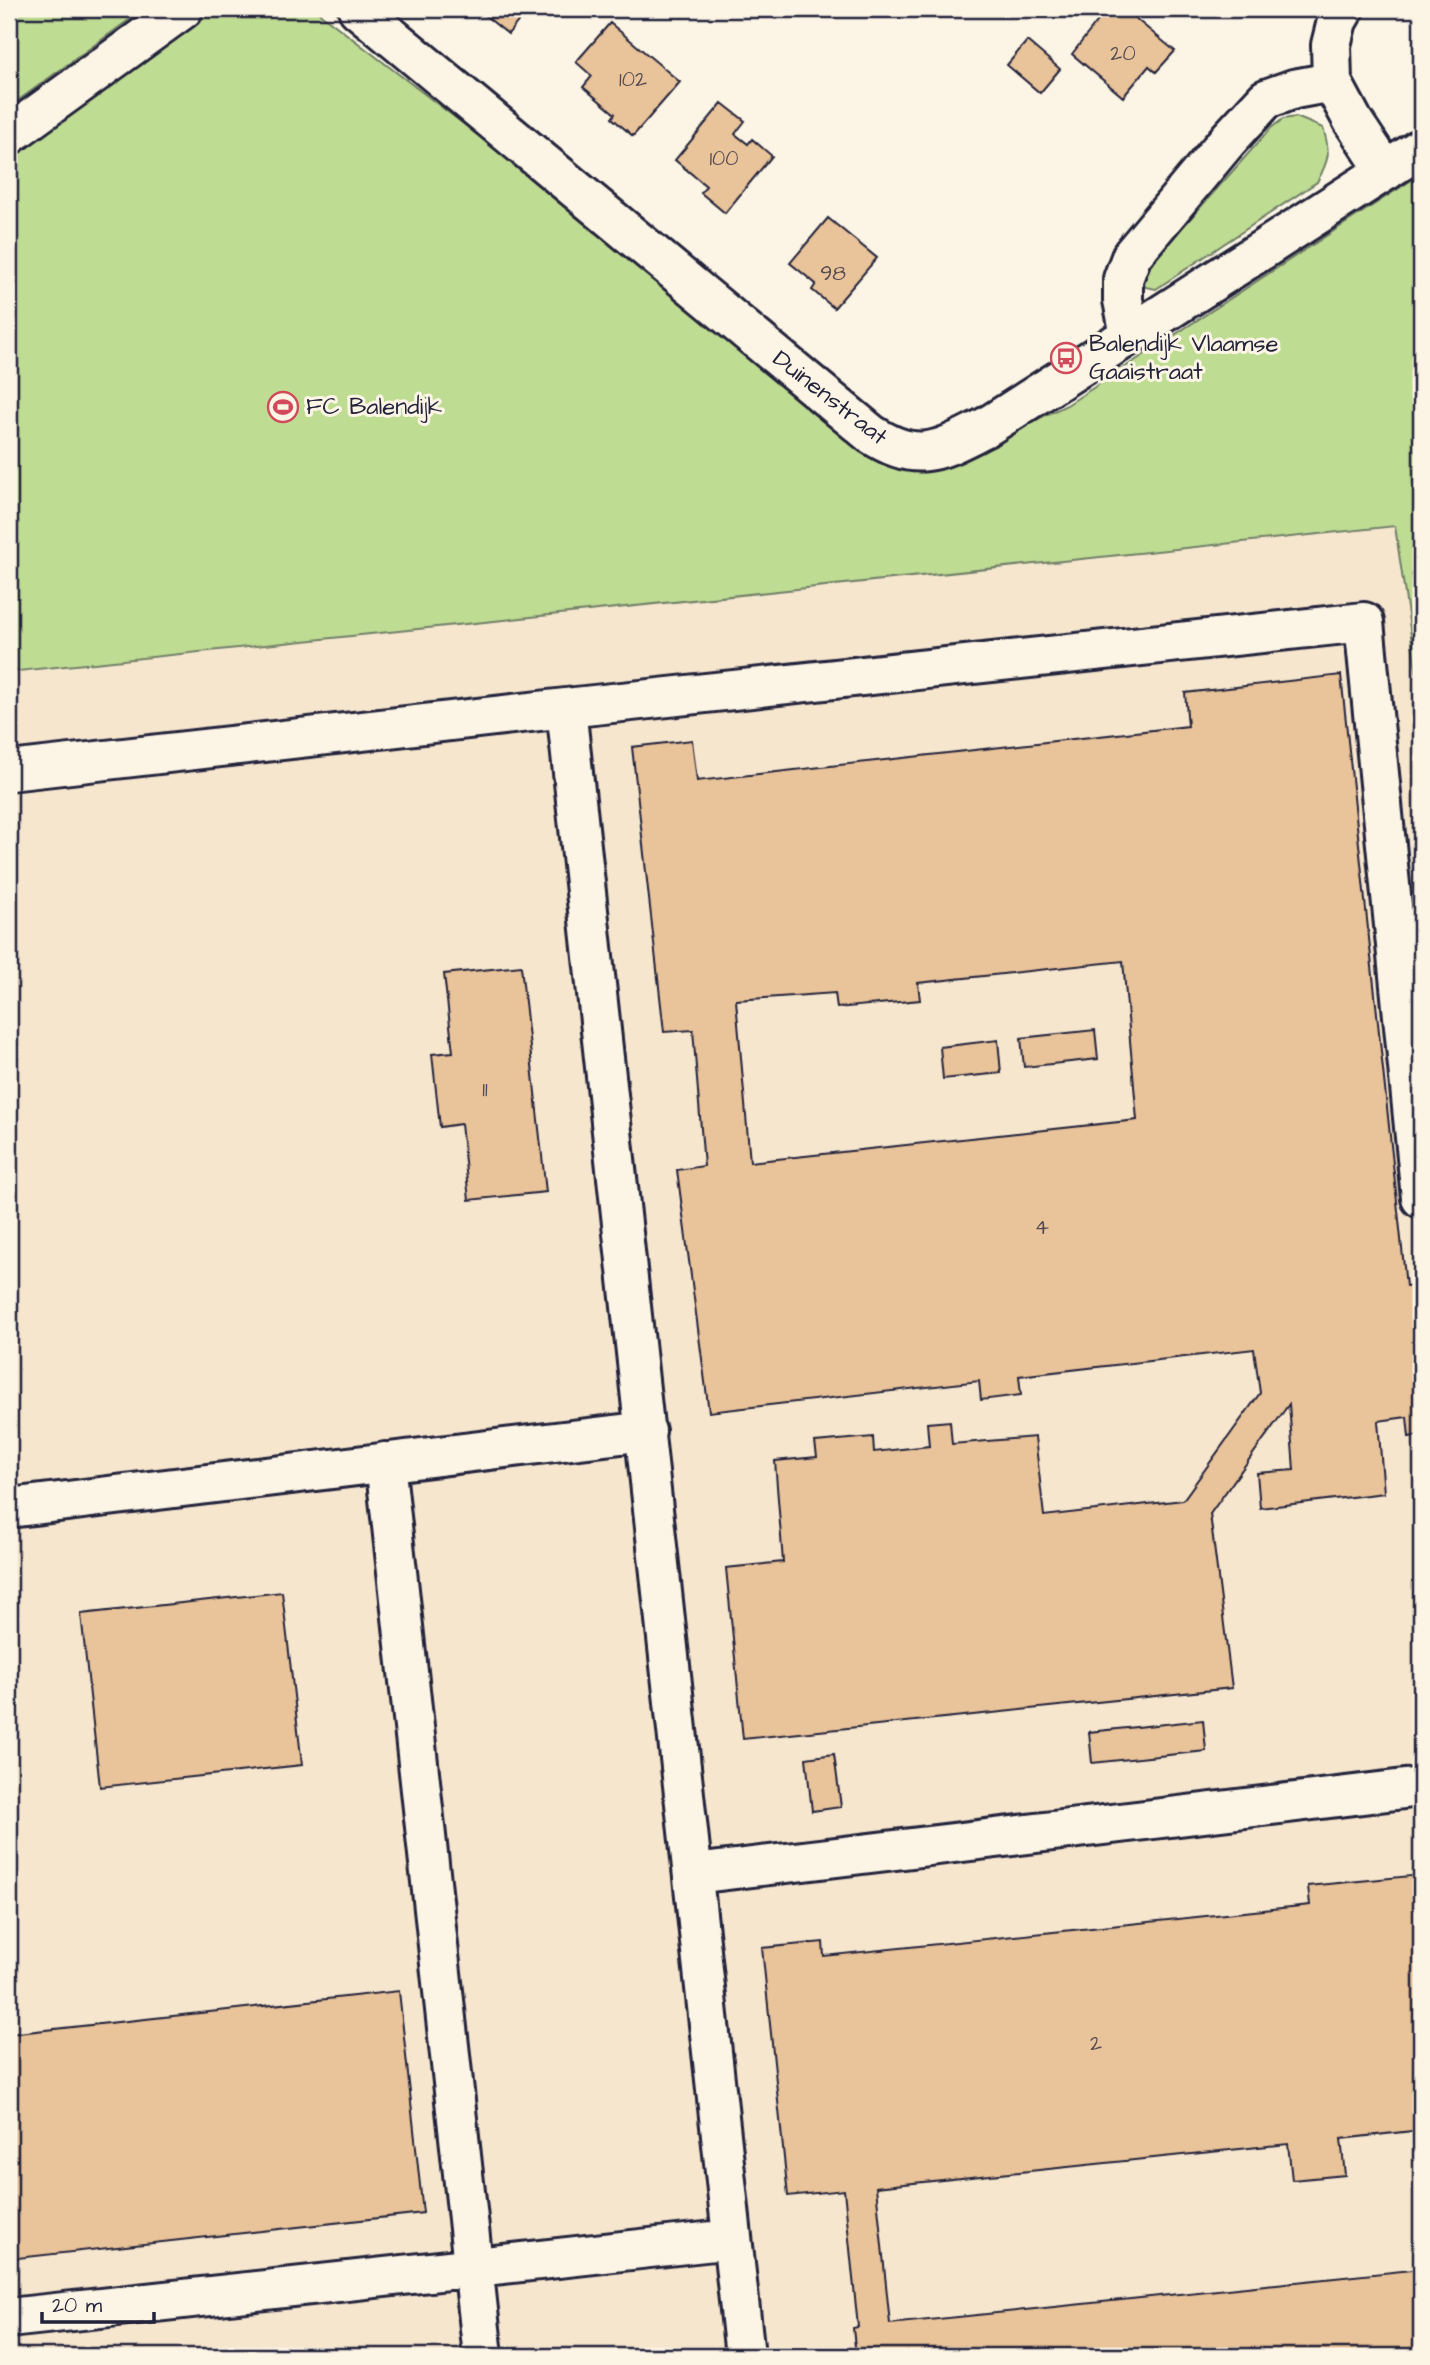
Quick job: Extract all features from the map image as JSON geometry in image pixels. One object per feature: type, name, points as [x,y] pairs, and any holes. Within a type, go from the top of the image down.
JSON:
[{"type":"street","points":[[9,135],[183,9]]},
{"type":"street","name":"Duinenstraat","points":[[358,9],[832,403],[892,448],[912,452],[940,450],[988,426],[1421,148]]},
{"type":"street","points":[[1344,9],[1331,45],[1332,82],[1353,121],[1387,171]]},
{"type":"street","points":[[1130,335],[1123,300],[1123,279],[1132,256],[1228,140],[1266,99],[1294,89],[1332,82]]},
{"type":"street","points":[[9,771],[1364,622],[1421,1198]]},
{"type":"street","points":[[566,708],[745,2356]]},
{"type":"street","points":[[9,1508],[646,1431]]},
{"type":"street","points":[[386,1462],[483,2356]]},
{"type":"street","points":[[694,1874],[1421,1787]]},
{"type":"street","points":[[9,2318],[732,2239]]},
{"type":"shaded area","points":[[1395,526],[1421,704],[1421,2356],[9,2356],[9,672]]},
{"type":"green space","points":[[9,9],[144,9],[9,107]]},
{"type":"green space","points":[[204,9],[314,9],[548,189],[882,465],[935,469],[1067,405],[1421,174],[1421,704],[1395,526],[9,672],[9,157]]},
{"type":"green space","points":[[1296,117],[1323,128],[1328,156],[1317,182],[1156,289],[1145,287],[1143,278],[1149,265],[1271,128],[1283,119]]},
{"type":"building","points":[[477,9],[528,9],[508,34]]},
{"type":"building","points":[[1107,9],[1124,9],[1175,51],[1156,72],[1149,66],[1123,97],[1072,54]]},
{"type":"building","points":[[610,23],[680,82],[633,136],[612,118],[615,114],[583,87],[592,76],[576,62]]},
{"type":"building","points":[[1027,41],[1060,69],[1040,93],[1007,65]]},
{"type":"building","points":[[722,103],[745,121],[735,134],[748,144],[752,139],[772,156],[725,213],[701,193],[706,186],[675,160]]},
{"type":"building","points":[[828,218],[877,258],[834,308],[812,290],[816,284],[790,263]]},
{"type":"building","points":[[1341,675],[1406,1286],[1421,1285],[1421,1435],[1409,1437],[1407,1417],[1378,1421],[1384,1493],[1260,1508],[1257,1473],[1294,1470],[1289,1404],[1210,1514],[1232,1688],[743,1739],[726,1568],[783,1562],[775,1461],[817,1457],[815,1442],[873,1437],[874,1452],[929,1446],[927,1423],[950,1421],[952,1444],[1035,1437],[1044,1516],[1183,1500],[1260,1393],[1254,1349],[1019,1376],[1021,1395],[981,1400],[979,1381],[709,1412],[677,1170],[704,1166],[693,1030],[664,1032],[632,747],[692,740],[697,781],[1188,726],[1185,693]],"holes":[[[1123,961],[1137,1120],[750,1162],[736,1000],[835,993],[837,1008],[920,1000],[918,983]]]},
{"type":"building","points":[[521,966],[546,1192],[469,1200],[461,1124],[440,1127],[432,1054],[453,1052],[444,974]]},
{"type":"building","points":[[1095,1030],[1098,1059],[1024,1067],[1021,1038]]},
{"type":"building","points":[[998,1040],[1001,1073],[943,1079],[940,1047]]},
{"type":"building","points":[[282,1592],[302,1765],[100,1787],[81,1614]]},
{"type":"building","points":[[1203,1720],[1206,1751],[1092,1763],[1089,1732]]},
{"type":"building","points":[[834,1754],[841,1807],[812,1811],[806,1758]]},
{"type":"building","points":[[1421,1875],[1421,2130],[1341,2139],[1345,2175],[1292,2180],[1288,2144],[876,2187],[890,2324],[1421,2269],[1421,2356],[856,2356],[853,2328],[858,2327],[844,2190],[788,2196],[762,1948],[823,1942],[824,1956],[1310,1905],[1308,1886]]},
{"type":"building","points":[[399,1991],[423,2213],[9,2259],[9,2034]]},
{"type":"place","name":"Balendijk Vlaamse Gaaistraat","points":[[1066,358]]},
{"type":"place","name":"FC Balendijk","points":[[283,407]]}]
